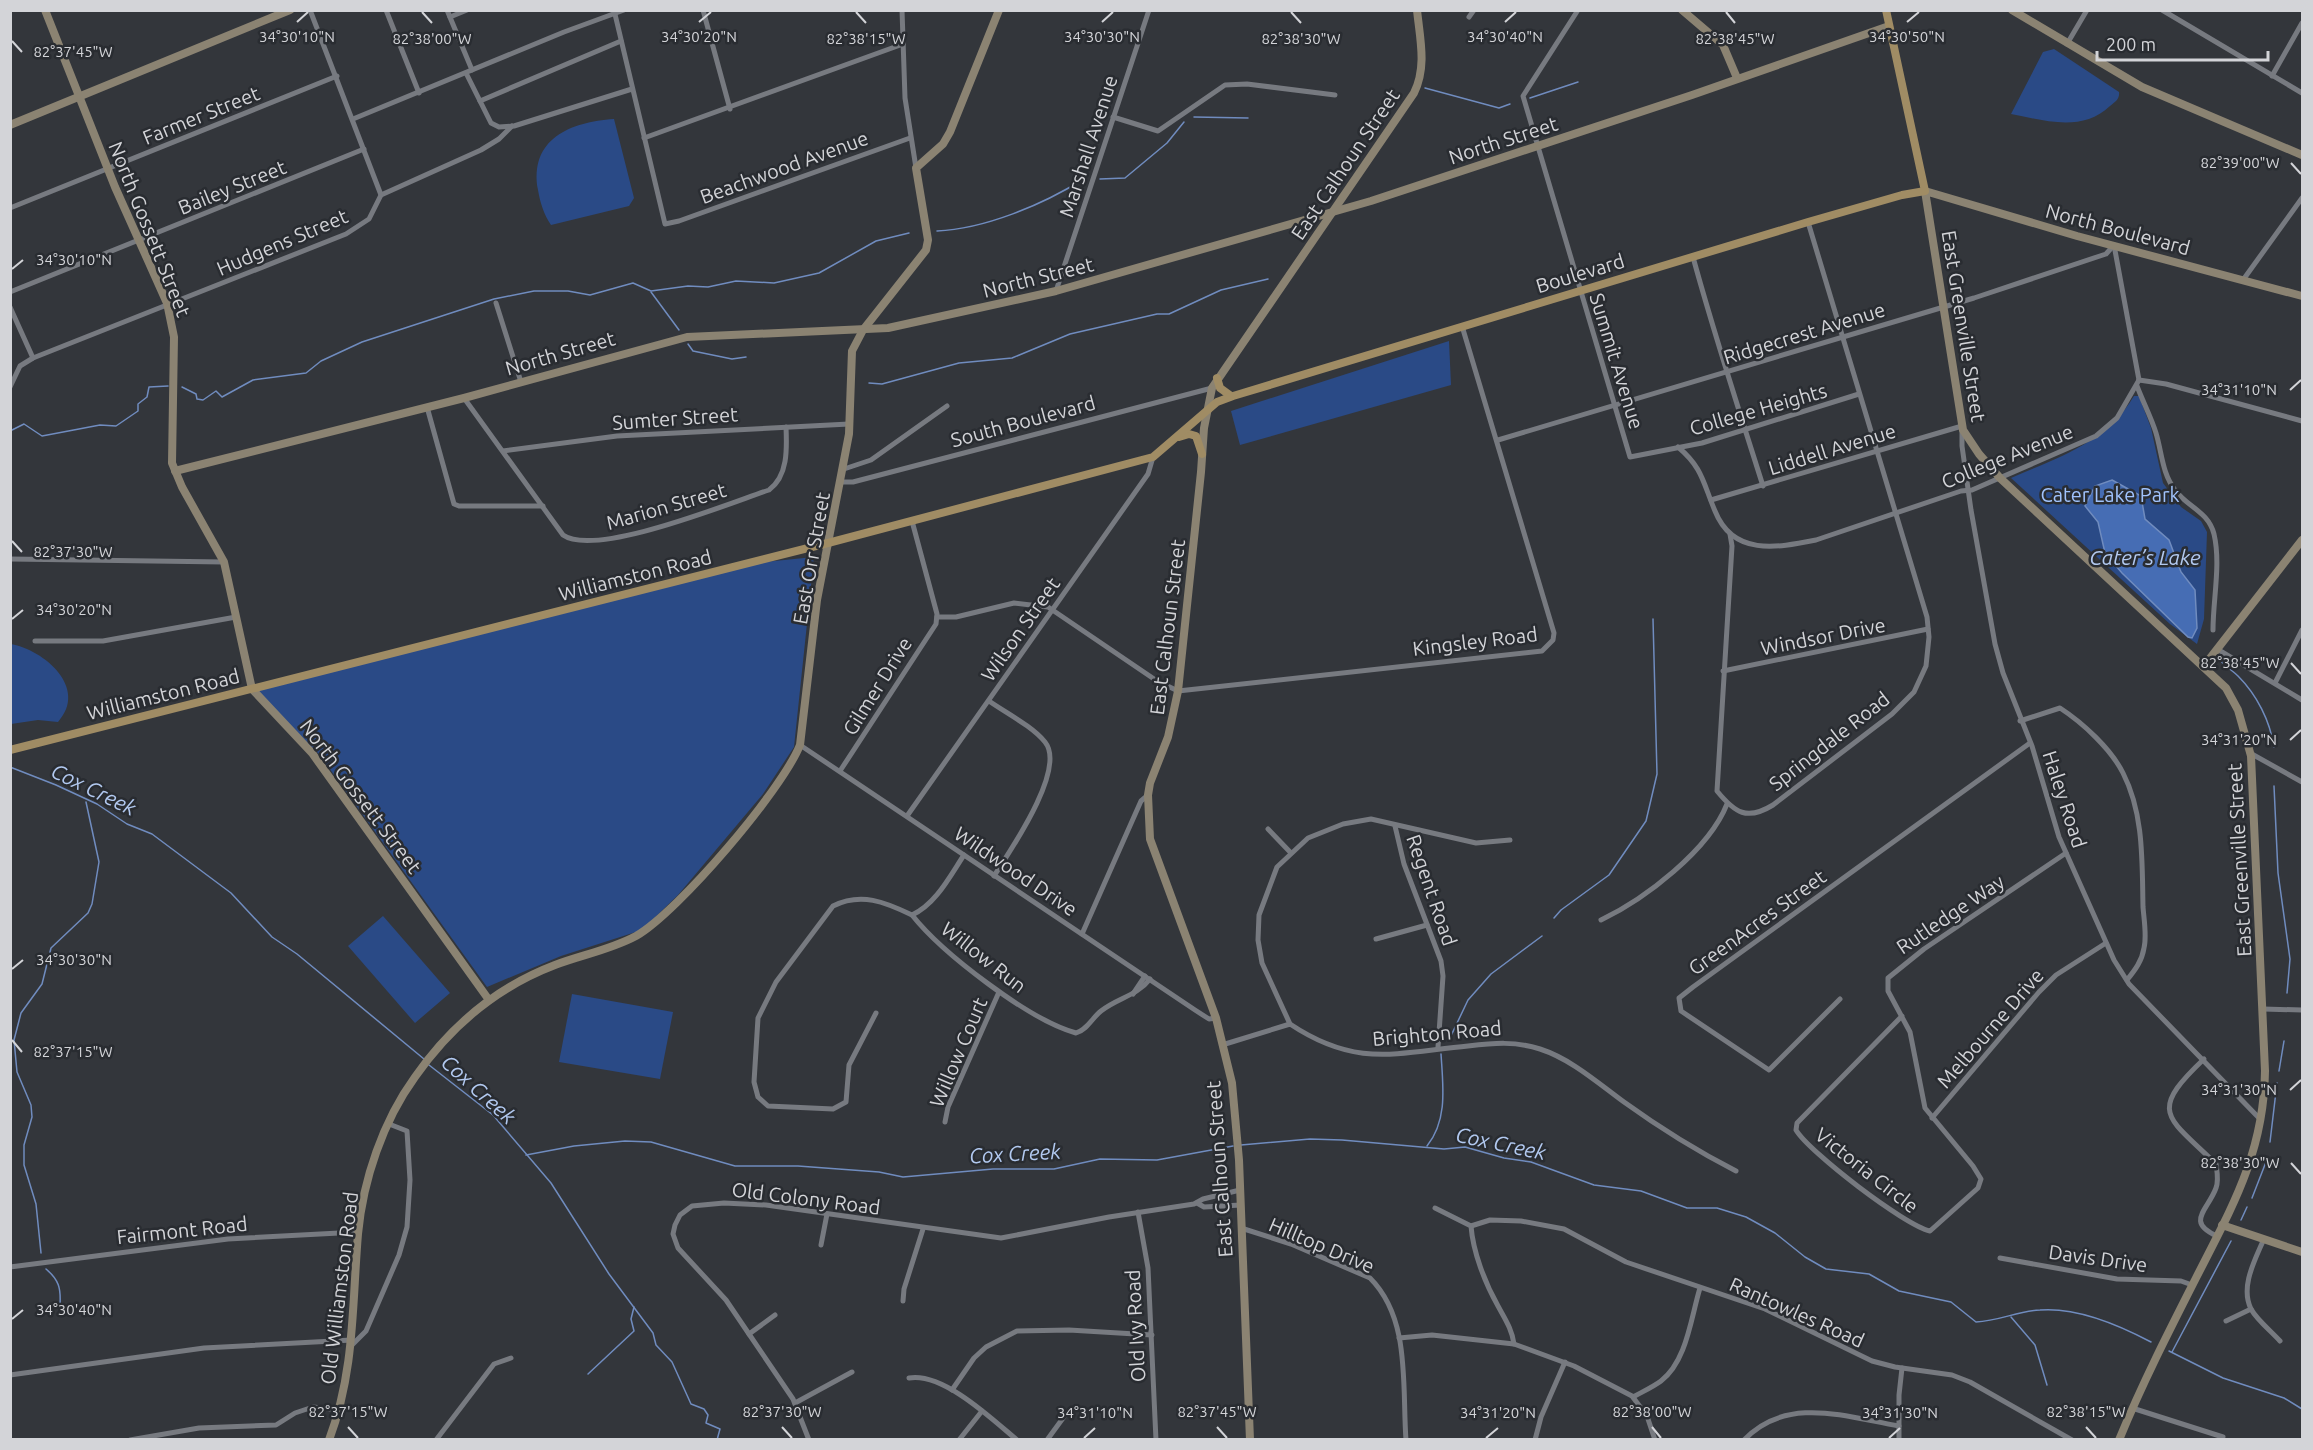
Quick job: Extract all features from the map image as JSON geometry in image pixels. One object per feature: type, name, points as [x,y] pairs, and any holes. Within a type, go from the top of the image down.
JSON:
[{"type":"main road","name":"East Greenville Street","points":[[1886,10],[1925,191]]},
{"type":"main road","name":"Boulevard","points":[[1246,391],[1808,222],[1925,191]]},
{"type":"main road","points":[[1217,378],[1220,388],[1231,396]]},
{"type":"main road","name":"Williamston Road","points":[[10,750],[828,543],[1154,457],[1207,410],[1231,396],[1246,391]]},
{"type":"main road","points":[[1176,438],[1193,434],[1199,439],[1202,453]]},
{"type":"street","name":"North Gossett Street","points":[[45,10],[78,96],[167,306],[174,337],[171,448],[175,471],[224,562],[252,689],[312,753],[489,1000]]},
{"type":"street","points":[[10,125],[290,10]]},
{"type":"street","points":[[310,10],[381,195],[482,150],[512,126]]},
{"type":"street","points":[[386,10],[419,93]]},
{"type":"street","points":[[447,10],[480,101],[495,127],[512,126],[632,89]]},
{"type":"street","points":[[450,17],[467,10]]},
{"type":"street","points":[[353,119],[564,32],[624,10]]},
{"type":"street","points":[[704,10],[730,108]]},
{"type":"street","points":[[902,10],[905,98],[916,168]]},
{"type":"street","points":[[916,168],[943,144],[950,132],[999,10]]},
{"type":"street","name":"Marshall Avenue","points":[[1056,291],[1149,10]]},
{"type":"street","name":"East Calhoun Street","points":[[1250,1440],[1241,1205],[1232,1083],[1216,1018],[1150,839],[1148,795],[1150,783],[1168,737],[1178,691],[1202,453],[1212,388],[1396,122],[1421,79],[1423,62],[1417,10]]},
{"type":"street","points":[[1469,17],[1474,10]]},
{"type":"street","name":"Summit Avenue","points":[[1578,10],[1523,96],[1613,406],[1630,457]]},
{"type":"street","points":[[1682,10],[1723,45],[1737,78]]},
{"type":"street","points":[[2012,10],[2067,44],[2161,95],[2302,155]]},
{"type":"street","points":[[2067,44],[2086,10]]},
{"type":"street","points":[[2162,10],[2302,93]]},
{"type":"street","points":[[614,12],[644,138],[903,44]]},
{"type":"street","points":[[2272,76],[2302,23]]},
{"type":"street","name":"North Street","points":[[175,471],[464,398],[687,337],[888,328],[1056,291],[1331,213],[1889,27]]},
{"type":"street","points":[[480,101],[621,41]]},
{"type":"street","name":"Farmer Street","points":[[10,208],[337,76]]},
{"type":"street","points":[[1113,117],[1158,131],[1216,90],[1236,83],[1335,95]]},
{"type":"street","name":"Beachwood Avenue","points":[[644,138],[662,217],[667,224],[910,138]]},
{"type":"street","name":"Bailey Street","points":[[10,292],[364,149]]},
{"type":"street","name":"East Orr Street","points":[[489,1000],[527,977],[613,946],[648,928],[681,898],[785,776],[800,745],[817,600],[842,482],[849,424],[850,358],[854,343],[926,250],[928,240],[916,168]]},
{"type":"street","name":"North Boulevard","points":[[1925,191],[2302,296]]},
{"type":"street","name":"East Greenville Street","points":[[1925,191],[1962,428],[1979,454],[2000,478],[2204,666],[2230,696],[2238,710],[2250,753],[2265,1071],[2261,1120],[2250,1166],[2132,1408],[2119,1440]]},
{"type":"street","name":"Hudgens Street","points":[[10,387],[20,366],[33,358],[346,234],[369,219],[381,195]]},
{"type":"street","points":[[2243,280],[2302,198]]},
{"type":"street","name":"Springdale Road","points":[[1727,804],[1741,813],[1755,814],[1764,810],[1892,714],[1914,692],[1926,666],[1927,617],[1808,222]]},
{"type":"street","points":[[2114,245],[2138,383],[2156,434],[2164,469],[2176,493],[2205,515],[2214,534],[2216,556],[2213,630]]},
{"type":"street","name":"Ridgecrest Avenue","points":[[1498,440],[1943,307],[2106,254],[2114,245]]},
{"type":"street","points":[[1693,257],[1725,372],[1736,398],[1763,486]]},
{"type":"street","points":[[496,303],[521,382]]},
{"type":"street","points":[[10,307],[33,358]]},
{"type":"street","name":"Kingsley Road","points":[[1178,691],[1542,651],[1549,646],[1554,633],[1462,326]]},
{"type":"street","points":[[2138,383],[2166,384],[2302,421]]},
{"type":"street","name":"College Avenue","points":[[1730,534],[1746,544],[1796,544],[1969,491],[2096,436],[2117,418],[2138,383]]},
{"type":"street","name":"South Boulevard","points":[[842,482],[853,482],[1212,388]]},
{"type":"street","name":"College Heights","points":[[1630,457],[1746,431],[1859,394]]},
{"type":"street","name":"Marion Street","points":[[464,398],[563,535],[571,541],[598,541],[660,526],[769,490],[777,485],[784,468],[786,427]]},
{"type":"street","points":[[844,469],[871,460],[947,406]]},
{"type":"street","points":[[427,407],[454,504],[459,506],[543,506]]},
{"type":"street","name":"Sumter Street","points":[[503,451],[617,436],[849,424]]},
{"type":"street","name":"Liddell Avenue","points":[[1712,500],[1962,428]]},
{"type":"street","name":"Haley Road","points":[[1962,428],[1962,446],[1995,644],[2020,721],[2031,743],[2066,853],[2106,943],[2127,980],[2261,1120]]},
{"type":"street","points":[[1601,920],[1618,912],[1685,860],[1722,818],[1727,804],[1717,791],[1732,546],[1730,534],[1715,512],[1704,476],[1691,458],[1678,447]]},
{"type":"street","name":"Wilson Street","points":[[907,816],[1148,474],[1154,457]]},
{"type":"street","points":[[912,521],[937,617],[956,617],[1014,603],[1048,607],[1157,681],[1178,691]]},
{"type":"street","points":[[2204,666],[2302,540]]},
{"type":"street","points":[[10,559],[224,562]]},
{"type":"street","points":[[35,641],[103,641],[236,617]]},
{"type":"street","name":"Gilmer Drive","points":[[840,771],[936,624],[937,617]]},
{"type":"street","name":"Windsor Drive","points":[[1723,671],[1928,629]]},
{"type":"street","points":[[2275,683],[2302,630]]},
{"type":"street","points":[[2217,649],[2302,700]]},
{"type":"street","points":[[989,701],[1045,742],[1051,754],[1051,766],[1020,835],[994,876]]},
{"type":"street","points":[[2020,721],[2060,708],[2072,716],[2114,758],[2124,774],[2136,806],[2141,844],[2145,946],[2136,969],[2127,980]]},
{"type":"street","name":"GreenAcres Street","points":[[1840,999],[1769,1070],[1682,1011],[1679,1006],[1679,998],[1693,987],[2031,743]]},
{"type":"street","name":"Wildwood Drive","points":[[800,745],[1209,1019],[1216,1018]]},
{"type":"street","points":[[2250,753],[2302,782]]},
{"type":"street","points":[[1082,934],[1141,801],[1148,795]]},
{"type":"street","name":"Regent Road","points":[[1290,1024],[1262,963],[1258,940],[1259,915],[1265,894],[1277,867],[1308,838],[1343,824],[1371,819],[1395,826],[1404,864],[1441,961],[1443,976],[1438,1047]]},
{"type":"street","points":[[1395,826],[1476,843],[1510,840]]},
{"type":"street","points":[[1268,829],[1291,854]]},
{"type":"street","name":"Rutledge Way","points":[[1902,1016],[1888,991],[1888,978],[1898,968],[2066,853]]},
{"type":"street","points":[[876,1013],[852,1057],[846,1102],[842,1106],[824,1109],[768,1106],[758,1097],[754,1082],[758,1018],[776,982],[833,906],[846,900],[863,898],[892,906],[912,915],[920,911],[938,893],[964,855]]},
{"type":"street","name":"Willow Run","points":[[912,915],[922,928],[999,992],[1063,1029],[1076,1033],[1086,1028],[1106,1008],[1133,994],[1148,978]]},
{"type":"street","points":[[1376,939],[1427,925]]},
{"type":"street","name":"Melbourne Drive","points":[[1932,1118],[2045,986],[2056,975],[2106,943]]},
{"type":"street","name":"Willow Court","points":[[945,1122],[948,1107],[999,992]]},
{"type":"street","name":"Old Williamston Road","points":[[329,1440],[339,1410],[352,1343],[358,1232],[375,1156],[413,1078],[437,1049],[489,1000]]},
{"type":"street","points":[[2263,1009],[2302,1010]]},
{"type":"street","name":"Victoria Circle","points":[[1902,1016],[1910,1032],[1925,1108],[1981,1179],[1978,1188],[1930,1231],[1913,1226],[1886,1206],[1809,1146],[1796,1130],[1797,1123],[1902,1016]]},
{"type":"street","points":[[1222,1044],[1290,1024]]},
{"type":"street","name":"Brighton Road","points":[[1290,1024],[1312,1039],[1340,1051],[1359,1054],[1407,1053],[1438,1047],[1513,1042],[1540,1049],[1562,1058],[1688,1146],[1736,1171]]},
{"type":"street","points":[[2204,1059],[2171,1094],[2169,1112],[2173,1122],[2216,1164],[2217,1187],[2201,1216],[2200,1224],[2202,1229],[2217,1236]]},
{"type":"street","points":[[10,1375],[204,1348],[352,1343],[366,1331],[399,1255],[409,1220],[410,1180],[407,1131],[389,1124]]},
{"type":"street","name":"Old Colony Road","points":[[809,1440],[795,1403],[726,1300],[678,1248],[674,1234],[680,1215],[692,1206],[724,1203],[766,1205],[923,1229],[1001,1238],[1197,1203],[1240,1190]]},
{"type":"street","name":"Old Colony Road","points":[[1197,1203],[1204,1207],[1241,1205]]},
{"type":"street","points":[[1435,1208],[1471,1226],[1480,1266],[1496,1304],[1512,1331],[1514,1344]]},
{"type":"street","name":"Old Ivy Road","points":[[1138,1212],[1148,1268],[1156,1440]]},
{"type":"street","points":[[821,1245],[827,1214]]},
{"type":"street","name":"Rantowles Road","points":[[1471,1226],[1490,1220],[1521,1221],[1564,1229],[1626,1262],[1765,1309],[1872,1361],[1951,1375],[1970,1382],[2072,1440]]},
{"type":"street","points":[[2223,1225],[2263,1241],[2302,1252]]},
{"type":"street","name":"Hilltop Drive","points":[[1241,1228],[1291,1244],[1370,1278],[1389,1304],[1399,1338],[1406,1440]]},
{"type":"street","points":[[903,1301],[904,1290],[923,1229]]},
{"type":"street","name":"Fairmont Road","points":[[10,1268],[228,1239],[358,1232]]},
{"type":"street","points":[[2263,1241],[2249,1276],[2251,1309],[2280,1341]]},
{"type":"street","name":"Davis Drive","points":[[2000,1258],[2117,1279],[2181,1281],[2192,1285]]},
{"type":"street","points":[[1633,1397],[1662,1381],[1674,1368],[1680,1356],[1700,1288]]},
{"type":"street","points":[[2226,1321],[2251,1309]]},
{"type":"street","points":[[749,1334],[775,1315]]},
{"type":"street","points":[[952,1390],[974,1358],[986,1347],[1017,1330],[1069,1330],[1152,1335]]},
{"type":"street","points":[[1399,1338],[1432,1335],[1514,1344],[1565,1362],[1633,1397],[1647,1416],[1655,1440]]},
{"type":"street","points":[[436,1440],[494,1364],[511,1358]]},
{"type":"street","points":[[1535,1440],[1541,1417],[1565,1362]]},
{"type":"street","points":[[1899,1440],[1902,1368]]},
{"type":"street","points":[[795,1403],[852,1372]]},
{"type":"street","points":[[909,1378],[926,1378],[952,1390],[1017,1440]]},
{"type":"street","points":[[130,1440],[199,1428],[276,1425],[295,1413],[313,1407],[339,1410]]},
{"type":"street","points":[[2132,1408],[2223,1437],[2222,1440]]},
{"type":"street","points":[[959,1440],[982,1411]]},
{"type":"street","points":[[1744,1440],[1765,1421],[1786,1413],[1818,1412],[1899,1426]]},
{"type":"street","points":[[1047,1440],[1066,1414]]},
{"type":"green space","points":[[2054,49],[2119,92],[2117,100],[2099,114],[2075,122],[2049,121],[2011,114],[2043,52]]},
{"type":"green space","points":[[614,119],[634,198],[629,206],[551,225],[544,213],[538,190],[537,172],[546,146],[568,129],[582,124]]},
{"type":"green space","points":[[1449,341],[1451,385],[1240,445],[1231,411]]},
{"type":"green space","name":"Cater Lake Park","points":[[2134,396],[2139,396],[2151,428],[2163,483],[2181,507],[2201,521],[2207,532],[2204,619],[2197,644],[2170,624],[2011,478],[2064,455],[2095,437],[2110,426]]},
{"type":"green space","points":[[814,557],[794,747],[763,794],[678,895],[642,930],[561,956],[487,987],[319,754],[252,689],[745,564]]},
{"type":"green space","points":[[11,644],[37,654],[58,672],[65,684],[68,696],[66,709],[58,722],[38,720],[11,724]]},
{"type":"green space","points":[[383,916],[450,993],[415,1023],[348,946]]},
{"type":"green space","points":[[572,994],[673,1012],[660,1079],[559,1062]]},
{"type":"water","name":"Cater’s Lake","points":[[2112,480],[2141,496],[2145,519],[2169,540],[2181,572],[2195,590],[2197,628],[2192,638],[2188,637],[2122,573],[2105,553],[2098,522],[2085,506],[2095,486]]},
{"type":"waterway","points":[[1530,98],[1578,82]]},
{"type":"waterway","points":[[1425,88],[1499,108],[1510,104]]},
{"type":"waterway","points":[[1194,117],[1248,118]]},
{"type":"waterway","points":[[1100,179],[1125,178],[1167,143],[1184,122]]},
{"type":"waterway","points":[[937,231],[993,221],[1031,207],[1082,180]]},
{"type":"waterway","points":[[182,387],[196,394],[197,399],[203,400],[216,391],[222,397],[253,380],[306,373],[321,361],[362,342],[494,299],[534,291],[568,291],[590,295],[633,283],[651,291],[688,286],[708,287],[736,281],[774,283],[819,273],[876,241],[909,233]]},
{"type":"waterway","points":[[869,383],[882,384],[959,363],[1012,358],[1070,334],[1157,314],[1169,314],[1221,290],[1268,279]]},
{"type":"waterway","points":[[651,292],[679,330]]},
{"type":"waterway","points":[[688,344],[693,351],[732,359],[746,357]]},
{"type":"waterway","points":[[12,430],[24,424],[42,436],[100,425],[116,426],[138,411],[138,404],[147,397],[149,387],[168,386]]},
{"type":"waterway","points":[[1554,918],[1561,910],[1609,875],[1646,821],[1657,774],[1653,619]]},
{"type":"waterway","points":[[2221,661],[2245,683],[2257,700],[2274,747]]},
{"type":"waterway","name":"Cox Creek","points":[[10,767],[97,804],[127,824],[152,834],[231,893],[272,937],[297,954],[424,1059]]},
{"type":"waterway","points":[[2274,786],[2278,873],[2290,959],[2287,993]]},
{"type":"waterway","points":[[41,1253],[36,1204],[24,1165],[24,1145],[32,1117],[31,1105],[17,1072],[14,1040],[21,1013],[42,984],[51,948],[88,913],[92,904],[99,862],[86,802]]},
{"type":"waterway","points":[[1449,1040],[1468,1000],[1491,974],[1542,936]]},
{"type":"waterway","points":[[2279,1071],[2284,1041]]},
{"type":"waterway","points":[[1427,1146],[1434,1136],[1443,1102],[1441,1054]]},
{"type":"waterway","points":[[429,1065],[493,1115],[551,1183],[609,1274],[653,1333],[656,1345],[672,1362],[691,1404],[704,1409],[708,1415],[706,1423],[720,1429],[717,1440]]},
{"type":"waterway","points":[[2270,1142],[2277,1083]]},
{"type":"waterway","name":"Cox Creek","points":[[1241,1145],[1310,1139],[1444,1149],[1465,1147],[1504,1158],[1531,1162],[1594,1185],[1641,1191],[1687,1208],[1717,1208],[1746,1217],[1775,1233],[1805,1257],[1826,1269],[1869,1274],[1899,1291],[1951,1302],[1976,1322],[2032,1311],[2068,1311],[2112,1324],[2151,1342]]},
{"type":"waterway","name":"Cox Creek","points":[[526,1155],[574,1146],[625,1141],[651,1142],[735,1166],[798,1166],[879,1172],[903,1177],[993,1169],[1054,1169],[1100,1159],[1157,1160],[1233,1146]]},
{"type":"waterway","points":[[2252,1198],[2266,1162]]},
{"type":"waterway","points":[[2241,1220],[2247,1207]]},
{"type":"waterway","points":[[2172,1352],[2231,1241]]},
{"type":"waterway","points":[[46,1269],[58,1285],[60,1305]]},
{"type":"waterway","points":[[588,1374],[634,1331],[631,1319],[634,1307]]},
{"type":"waterway","points":[[2011,1317],[2035,1345],[2047,1385]]},
{"type":"waterway","name":"Cox Creek","points":[[2169,1351],[2223,1378],[2284,1398],[2302,1409]]}]
